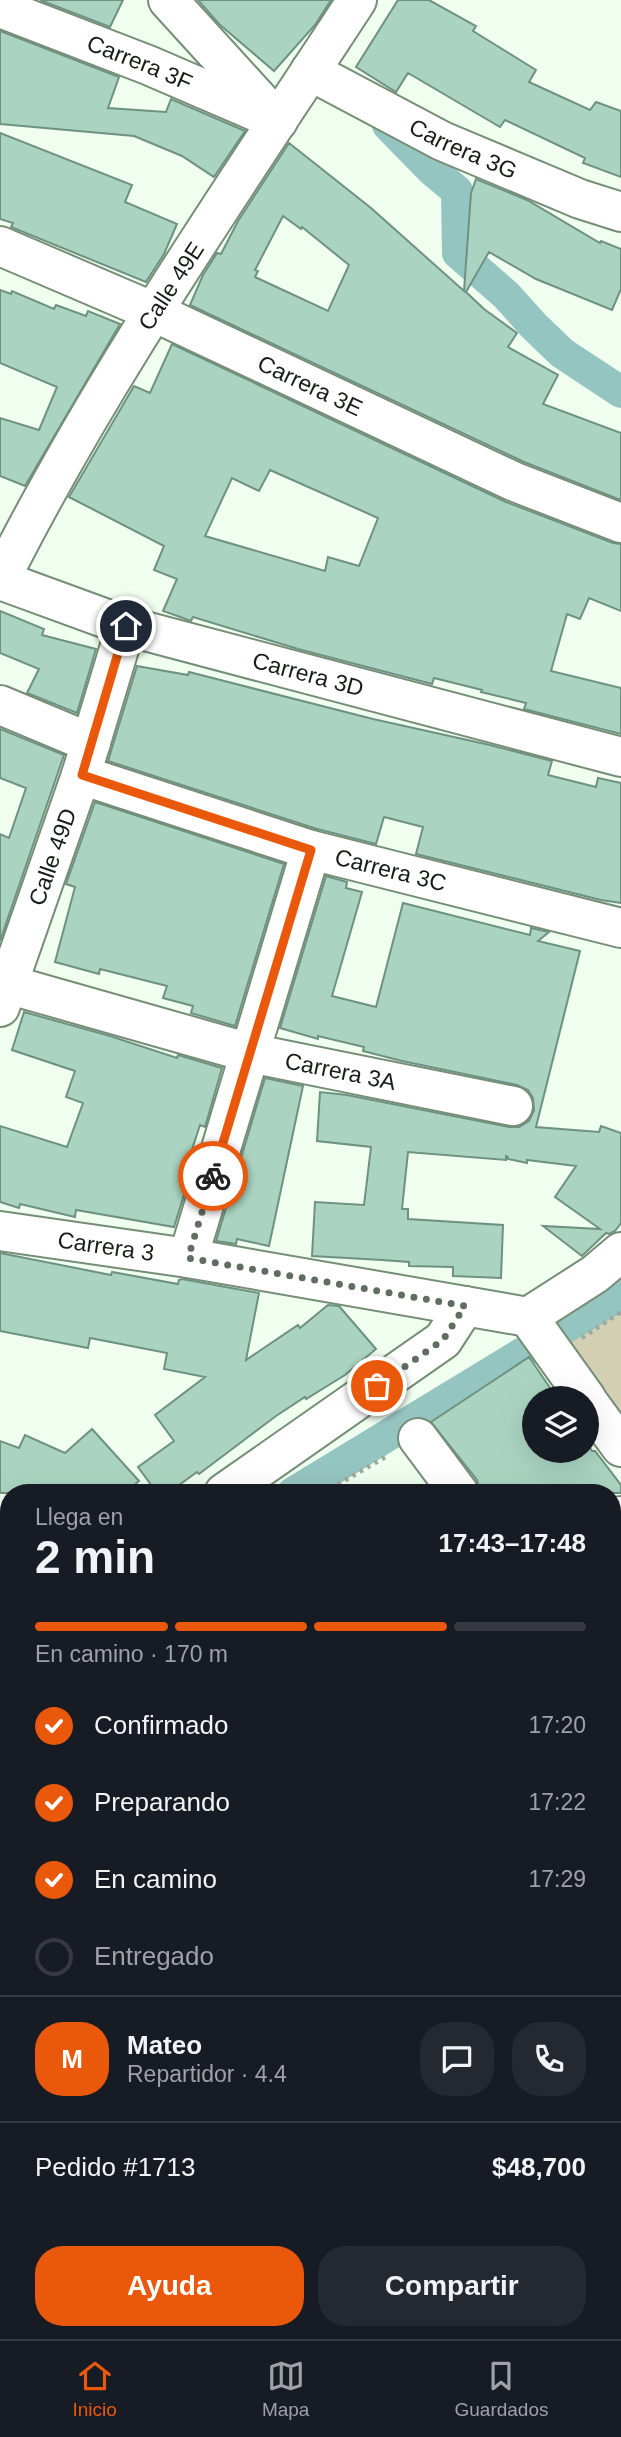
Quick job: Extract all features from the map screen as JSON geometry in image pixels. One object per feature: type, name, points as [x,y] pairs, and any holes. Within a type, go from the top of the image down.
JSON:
[{"type":"street","points":[[168,0],[278,121]]},
{"type":"street","name":"Calle 49E","points":[[0,580],[15,516],[96,404],[357,0]]},
{"type":"street","name":"Carrera 3F","points":[[0,8],[148,65],[278,121]]},
{"type":"street","name":"Carrera 3G","points":[[310,71],[442,141],[580,199],[621,212]]},
{"type":"street","name":"Carrera 3E","points":[[0,246],[154,312],[514,482],[621,523]]},
{"type":"street","name":"Carrera 3D","points":[[0,580],[126,626],[621,757]]},
{"type":"street","name":"Calle 49D","points":[[3,995],[86,759],[126,626]]},
{"type":"street","name":"Carrera 3C","points":[[0,705],[86,759],[311,850],[621,928]]},
{"type":"street","points":[[188,1258],[311,850]]},
{"type":"street","name":"Carrera 3A","points":[[3,995],[250,1053],[513,1106]]},
{"type":"street","name":"Carrera 3","points":[[0,1231],[188,1258],[528,1317]]},
{"type":"street","points":[[577,1386],[528,1317],[595,1274],[621,1252]]},
{"type":"street","points":[[237,1484],[443,1340],[465,1306]]},
{"type":"street","points":[[599,1416],[621,1447]]},
{"type":"street","points":[[418,1438],[452,1484]]},
{"type":"path","points":[[555,1355],[621,1312]]},
{"type":"path","points":[[339,1484],[418,1438]]},
{"type":"shaded area","points":[[621,1303],[621,1433],[599,1401],[599,1386],[588,1386],[558,1342]]},
{"type":"building","points":[[40,0],[123,0],[110,27]]},
{"type":"building","points":[[198,0],[331,0],[315,25],[274,71],[219,24]]},
{"type":"building","points":[[398,0],[429,0],[476,26],[473,31],[536,70],[529,82],[590,110],[596,102],[621,111],[621,177],[583,163],[585,158],[505,120],[500,127],[408,73],[396,92],[356,67]]},
{"type":"building","points":[[0,31],[119,77],[108,108],[166,112],[171,99],[245,131],[214,177],[182,156],[134,136],[0,124]]},
{"type":"building","points":[[0,133],[132,185],[125,202],[177,224],[164,254],[146,282],[11,227],[13,223],[0,219]]},
{"type":"building","points":[[289,143],[371,208],[464,291],[471,193],[476,179],[527,200],[600,243],[601,241],[621,249],[621,289],[612,310],[536,279],[489,252],[466,292],[517,333],[508,347],[558,375],[543,404],[621,433],[621,500],[524,462],[190,305],[203,275],[217,253],[221,254],[238,221]],"holes":[[[283,216],[301,229],[302,227],[349,265],[328,311],[255,277],[258,271],[255,270]]]},
{"type":"building","points":[[0,290],[11,294],[12,291],[54,309],[56,305],[86,316],[88,311],[120,324],[25,486],[0,476],[0,418],[39,430],[57,387],[0,363]]},
{"type":"building","points":[[172,344],[506,502],[621,544],[621,611],[589,598],[580,619],[567,614],[551,671],[621,688],[621,734],[524,709],[526,703],[481,692],[482,690],[434,678],[432,684],[298,649],[193,617],[191,621],[163,611],[177,579],[154,570],[164,546],[69,497],[134,386],[150,393]],"holes":[[[270,470],[378,518],[359,566],[328,557],[325,571],[205,536],[232,478],[259,491]]]},
{"type":"building","points":[[0,611],[44,629],[42,635],[96,649],[77,713],[27,693],[39,669],[0,653]]},
{"type":"building","points":[[137,666],[188,675],[189,672],[552,761],[548,775],[596,787],[598,778],[621,783],[621,903],[416,854],[423,827],[384,817],[376,844],[317,829],[108,761]]},
{"type":"building","points":[[0,729],[64,755],[0,941],[0,834],[9,838],[26,788],[0,778]]},
{"type":"building","points":[[95,802],[284,864],[235,1026],[191,1013],[193,1006],[163,998],[167,986],[100,969],[99,974],[55,962],[75,887],[66,884]]},
{"type":"building","points":[[326,876],[347,882],[346,888],[362,892],[332,996],[376,1007],[403,903],[530,935],[531,928],[549,932],[538,941],[580,951],[536,1127],[599,1132],[601,1126],[621,1133],[621,1223],[615,1231],[606,1233],[582,1256],[543,1226],[600,1229],[555,1197],[576,1166],[527,1160],[527,1163],[508,1159],[506,1156],[506,1160],[408,1152],[402,1209],[408,1209],[408,1219],[503,1225],[501,1278],[453,1276],[453,1267],[409,1266],[409,1262],[312,1256],[315,1202],[364,1205],[371,1147],[317,1141],[320,1092],[509,1127],[519,1127],[529,1121],[534,1110],[533,1098],[528,1090],[517,1085],[402,1061],[363,1051],[364,1047],[318,1036],[318,1039],[280,1028]]},
{"type":"building","points":[[24,1012],[177,1058],[178,1055],[222,1068],[205,1127],[200,1125],[185,1171],[191,1172],[174,1227],[76,1210],[75,1217],[20,1204],[19,1208],[0,1202],[0,1126],[67,1147],[83,1103],[66,1097],[75,1071],[12,1050]]},
{"type":"building","points":[[265,1078],[303,1086],[269,1246],[237,1239],[236,1244],[216,1241]]},
{"type":"building","points":[[0,1253],[111,1275],[112,1272],[178,1284],[182,1279],[259,1293],[246,1360],[298,1325],[300,1328],[328,1305],[339,1306],[376,1349],[345,1375],[276,1416],[199,1474],[197,1472],[180,1484],[150,1484],[138,1467],[174,1441],[155,1415],[205,1377],[164,1369],[167,1353],[90,1338],[88,1348],[0,1331]]},
{"type":"building","points":[[529,1357],[549,1386],[522,1386],[522,1463],[599,1463],[599,1456],[620,1484],[478,1484],[431,1422]]},
{"type":"building","points":[[92,1429],[139,1481],[136,1484],[0,1484],[0,1441],[19,1448],[25,1435],[65,1453]]},
{"type":"waterway","points":[[388,125],[432,170],[457,191],[458,253],[506,295],[562,353],[621,392]]},
{"type":"waterway","points":[[566,1327],[621,1294]]},
{"type":"waterway","points":[[308,1484],[523,1353]]},
{"type":"way so far","points":[[213,1176],[188,1258],[465,1306],[443,1340],[377,1386]]},
{"type":"route","points":[[126,626],[82,775],[311,850],[213,1176]]}]
